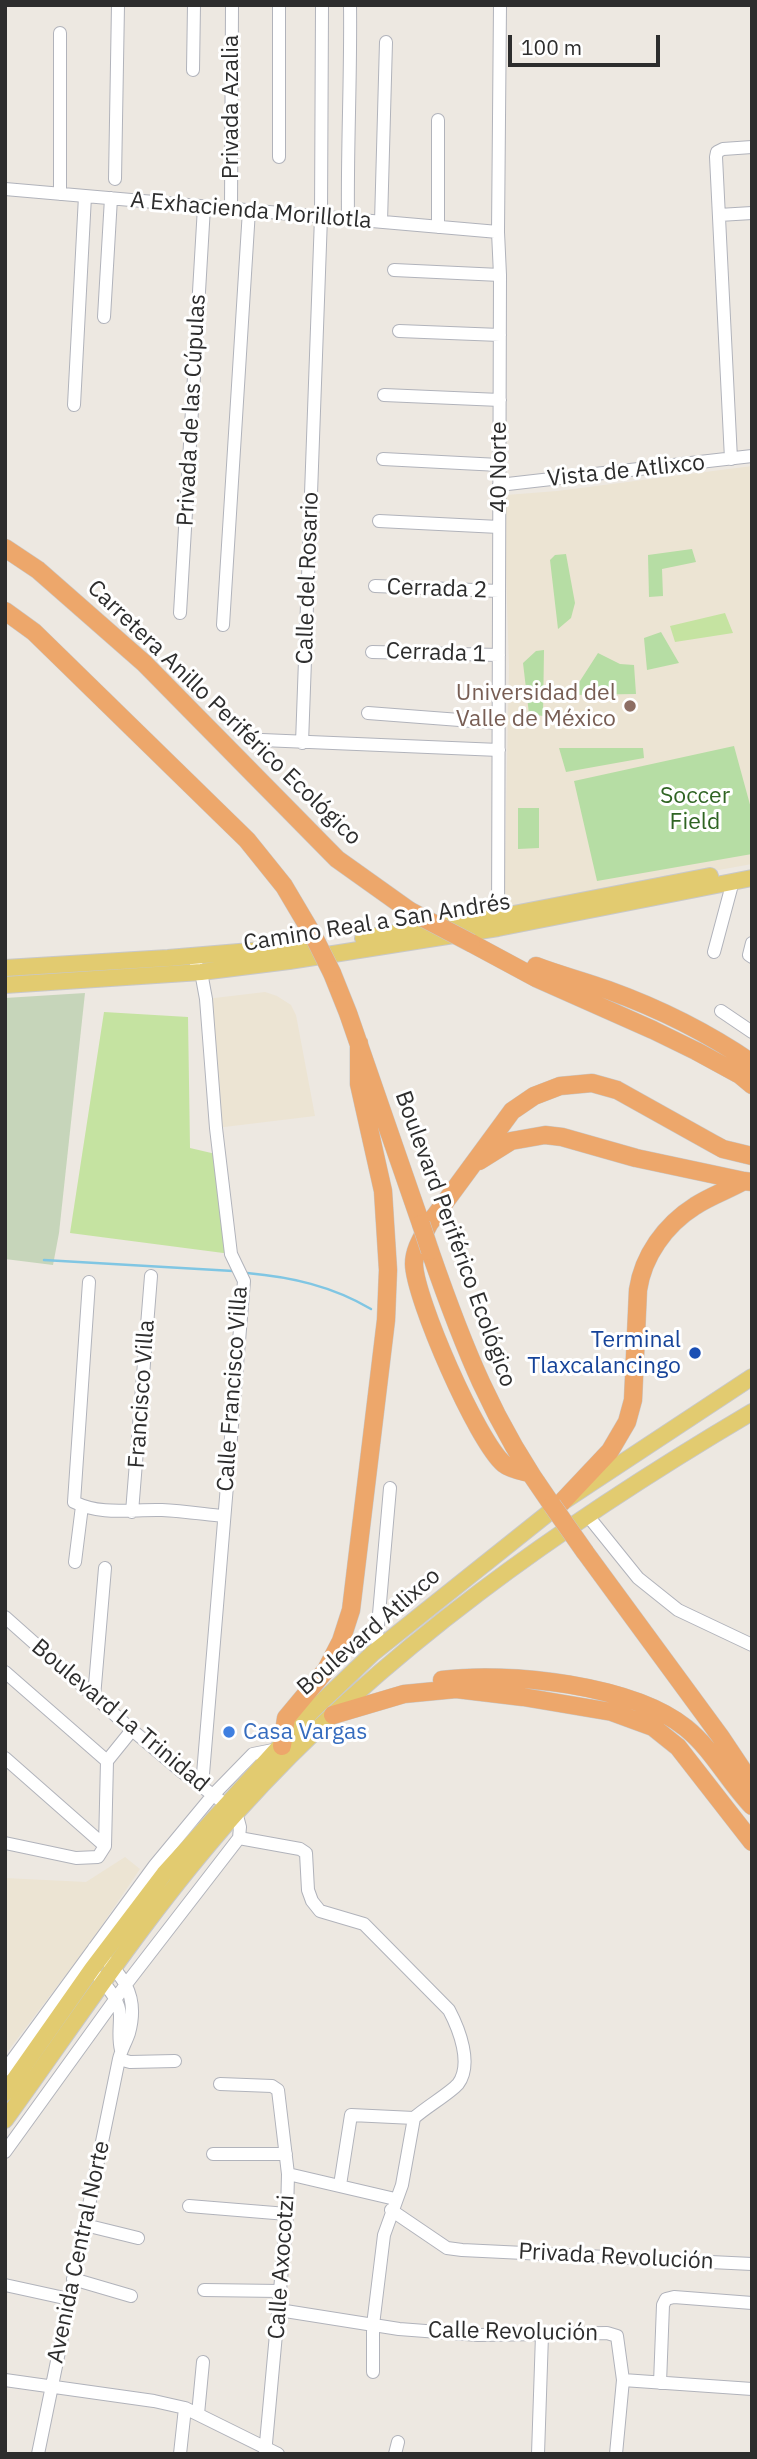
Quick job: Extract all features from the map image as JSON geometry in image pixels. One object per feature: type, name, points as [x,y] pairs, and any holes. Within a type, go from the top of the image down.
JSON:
[{"type":"highway","name":"Carretera Anillo Periférico Ecológico","points":[[5,548],[38,570],[144,663],[337,859],[410,911],[479,946]]},
{"type":"highway","name":"Boulevard Periférico Ecológico","points":[[5,611],[34,632],[247,840],[284,886],[331,972],[359,1043],[457,1328],[486,1397],[528,1473],[752,1784]]},
{"type":"highway","points":[[479,946],[630,998],[687,1025],[752,1063]]},
{"type":"highway","points":[[479,946],[536,978],[696,1051],[740,1075],[752,1085]]},
{"type":"highway","points":[[280,1747],[286,1718],[326,1670],[341,1641],[351,1610],[386,1320],[386,1218],[378,1165],[359,1084],[359,1043]]},
{"type":"highway","points":[[528,1473],[507,1466],[490,1445],[436,1338],[416,1278],[414,1258],[429,1224],[500,1124],[522,1102],[549,1089],[572,1083],[592,1083],[617,1090],[723,1149],[752,1156]]},
{"type":"highway","points":[[474,1163],[511,1141],[545,1135],[562,1137],[636,1158],[748,1181]]},
{"type":"highway","points":[[561,1503],[610,1451],[627,1422],[633,1400],[638,1290],[650,1252],[663,1234],[693,1207],[748,1181]]},
{"type":"highway","points":[[336,1713],[394,1690],[475,1677],[543,1681],[621,1696],[660,1710],[686,1728],[707,1748],[752,1806]]},
{"type":"highway","points":[[336,1713],[404,1694],[456,1689],[595,1708],[628,1716],[664,1733],[678,1747],[752,1842]]},
{"type":"main road","name":"Camino Real a San Andrés","points":[[5,968],[289,950],[498,922],[752,868]]},
{"type":"main road","name":"Camino Real a San Andrés","points":[[5,985],[201,972],[752,878]]},
{"type":"main road","points":[[35,966],[39,983]]},
{"type":"main road","name":"Boulevard Atlixco","points":[[5,2093],[98,1952],[225,1804],[312,1711],[378,1649],[561,1503],[752,1377]]},
{"type":"main road","name":"Boulevard Atlixco","points":[[225,1804],[336,1713],[400,1656],[541,1547],[671,1460],[752,1412]]},
{"type":"main road","points":[[658,1437],[671,1460]]},
{"type":"main road","points":[[5,2120],[176,1884],[225,1804]]},
{"type":"street","points":[[115,179],[118,5]]},
{"type":"street","points":[[193,70],[194,5]]},
{"type":"street","name":"Privada Azalia","points":[[231,209],[232,5]]},
{"type":"street","points":[[279,5],[279,157]]},
{"type":"street","name":"Calle del Rosario","points":[[302,743],[321,217],[322,5]]},
{"type":"street","points":[[348,219],[350,5]]},
{"type":"street","name":"40 Norte","points":[[498,922],[500,5]]},
{"type":"street","points":[[60,33],[60,194]]},
{"type":"street","points":[[381,222],[386,42]]},
{"type":"street","points":[[438,120],[438,227]]},
{"type":"street","points":[[731,459],[717,152],[752,147]]},
{"type":"street","name":"A Exhacienda Morillotla","points":[[5,189],[498,232]]},
{"type":"street","points":[[74,405],[85,196]]},
{"type":"street","points":[[104,317],[111,198]]},
{"type":"street","name":"Privada de las Cúpulas","points":[[180,613],[204,206]]},
{"type":"street","points":[[223,625],[249,210]]},
{"type":"street","points":[[719,215],[752,213]]},
{"type":"street","points":[[394,270],[500,275]]},
{"type":"street","points":[[399,331],[500,335]]},
{"type":"street","points":[[384,395],[500,400]]},
{"type":"street","name":"Vista de Atlixco","points":[[499,485],[752,456]]},
{"type":"street","points":[[383,459],[499,465]]},
{"type":"street","points":[[379,521],[499,527]]},
{"type":"street","name":"Cerrada 2","points":[[375,586],[499,591]]},
{"type":"street","name":"Cerrada 1","points":[[372,652],[499,655]]},
{"type":"street","points":[[368,713],[499,723]]},
{"type":"street","points":[[262,740],[499,750]]},
{"type":"street","points":[[714,952],[733,881]]},
{"type":"street","points":[[752,943],[749,949],[752,957]]},
{"type":"street","name":"Calle Francisco Villa","points":[[189,956],[201,972],[216,1128],[232,1254],[244,1281],[202,1786]]},
{"type":"street","points":[[721,1011],[752,1032]]},
{"type":"street","name":"Francisco Villa","points":[[132,1512],[151,1276]]},
{"type":"street","points":[[75,1562],[89,1282]]},
{"type":"street","points":[[378,1649],[390,1488]]},
{"type":"street","points":[[78,1504],[88,1509],[132,1512],[161,1510],[223,1516]]},
{"type":"street","points":[[588,1516],[638,1578],[678,1610],[752,1645]]},
{"type":"street","points":[[94,1697],[105,1568]]},
{"type":"street","name":"Boulevard La Trinidad","points":[[5,1617],[132,1730],[225,1804]]},
{"type":"street","points":[[5,1672],[107,1760]]},
{"type":"street","points":[[5,1843],[76,1858],[98,1857],[105,1846],[107,1760],[132,1730]]},
{"type":"street","points":[[5,1758],[105,1846]]},
{"type":"street","points":[[5,2152],[115,1998],[239,1838],[240,1827],[225,1804]]},
{"type":"street","points":[[239,1838],[300,1849],[306,1853],[308,1889],[312,1901],[320,1910],[364,1924],[449,2010],[458,2027],[464,2070],[459,2082],[414,2118],[402,2185],[384,2235],[373,2325],[373,2372]]},
{"type":"street","points":[[98,1952],[127,1983]]},
{"type":"street","points":[[5,2070],[88,1966],[115,1998]]},
{"type":"street","name":"Avenida Central Norte","points":[[38,2454],[120,2055],[132,2014],[127,1983]]},
{"type":"street","name":"Avenida Central Norte","points":[[115,1998],[120,2014],[120,2055]]},
{"type":"street","points":[[120,2055],[130,2062],[175,2061]]},
{"type":"street","name":"Calle Axocotzi","points":[[220,2084],[276,2087],[278,2090],[288,2174],[270,2452]]},
{"type":"street","points":[[340,2185],[351,2115],[414,2118]]},
{"type":"street","points":[[213,2154],[286,2154]]},
{"type":"street","points":[[288,2174],[340,2185],[393,2205]]},
{"type":"street","name":"Privada Revolución","points":[[393,2205],[447,2248],[752,2264]]},
{"type":"street","points":[[189,2206],[287,2214]]},
{"type":"street","points":[[85,2225],[138,2238]]},
{"type":"street","points":[[74,2279],[131,2296]]},
{"type":"street","points":[[5,2286],[69,2299]]},
{"type":"street","points":[[204,2290],[281,2291]]},
{"type":"street","points":[[660,2383],[663,2305],[666,2299],[674,2297],[752,2303]]},
{"type":"street","name":"Calle Revolución","points":[[279,2311],[373,2325],[478,2335],[607,2333],[617,2336],[623,2380]]},
{"type":"street","points":[[538,2454],[542,2335]]},
{"type":"street","points":[[180,2454],[203,2362]]},
{"type":"street","points":[[5,2380],[154,2401],[191,2411],[270,2452]]},
{"type":"street","points":[[616,2454],[623,2380],[752,2389]]},
{"type":"shaded area","name":"Universidad del Valle de México","points":[[752,466],[752,864],[504,909],[509,666],[506,495]]},
{"type":"shaded area","points":[[265,992],[291,1005],[296,1015],[315,1116],[216,1128],[206,999]]},
{"type":"shaded area","points":[[125,1857],[140,1869],[90,1943],[5,2055],[5,1878],[86,1882]]},
{"type":"green space","points":[[692,549],[696,562],[662,569],[663,596],[649,597],[648,555]]},
{"type":"green space","points":[[566,554],[575,603],[571,618],[558,629],[550,560],[555,555]]},
{"type":"green space","points":[[725,613],[733,633],[675,642],[670,626]]},
{"type":"green space","points":[[661,632],[679,663],[647,670],[644,638]]},
{"type":"green space","points":[[544,650],[543,716],[529,714],[523,663],[536,651]]},
{"type":"green space","points":[[598,653],[620,664],[634,665],[636,694],[571,695]]},
{"type":"green space","name":"Soccer Field","points":[[734,746],[752,812],[752,854],[597,881],[574,781]]},
{"type":"green space","points":[[559,748],[643,748],[644,758],[566,772]]},
{"type":"green space","points":[[518,808],[539,808],[539,848],[518,849]]},
{"type":"green space","points":[[85,993],[59,1233],[53,1265],[5,1259],[5,998]]},
{"type":"green space","points":[[104,1012],[188,1017],[190,1148],[220,1155],[231,1254],[70,1233]]},
{"type":"waterway","points":[[44,1260],[233,1271]]},
{"type":"waterway","points":[[247,1273],[311,1284],[341,1294],[371,1309]]},
{"type":"place","name":"Universidad del Valle de México","points":[[630,706]]},
{"type":"place","name":"Terminal Tlaxcalancingo","points":[[695,1353]]},
{"type":"place","name":"Casa Vargas","points":[[229,1732]]}]
